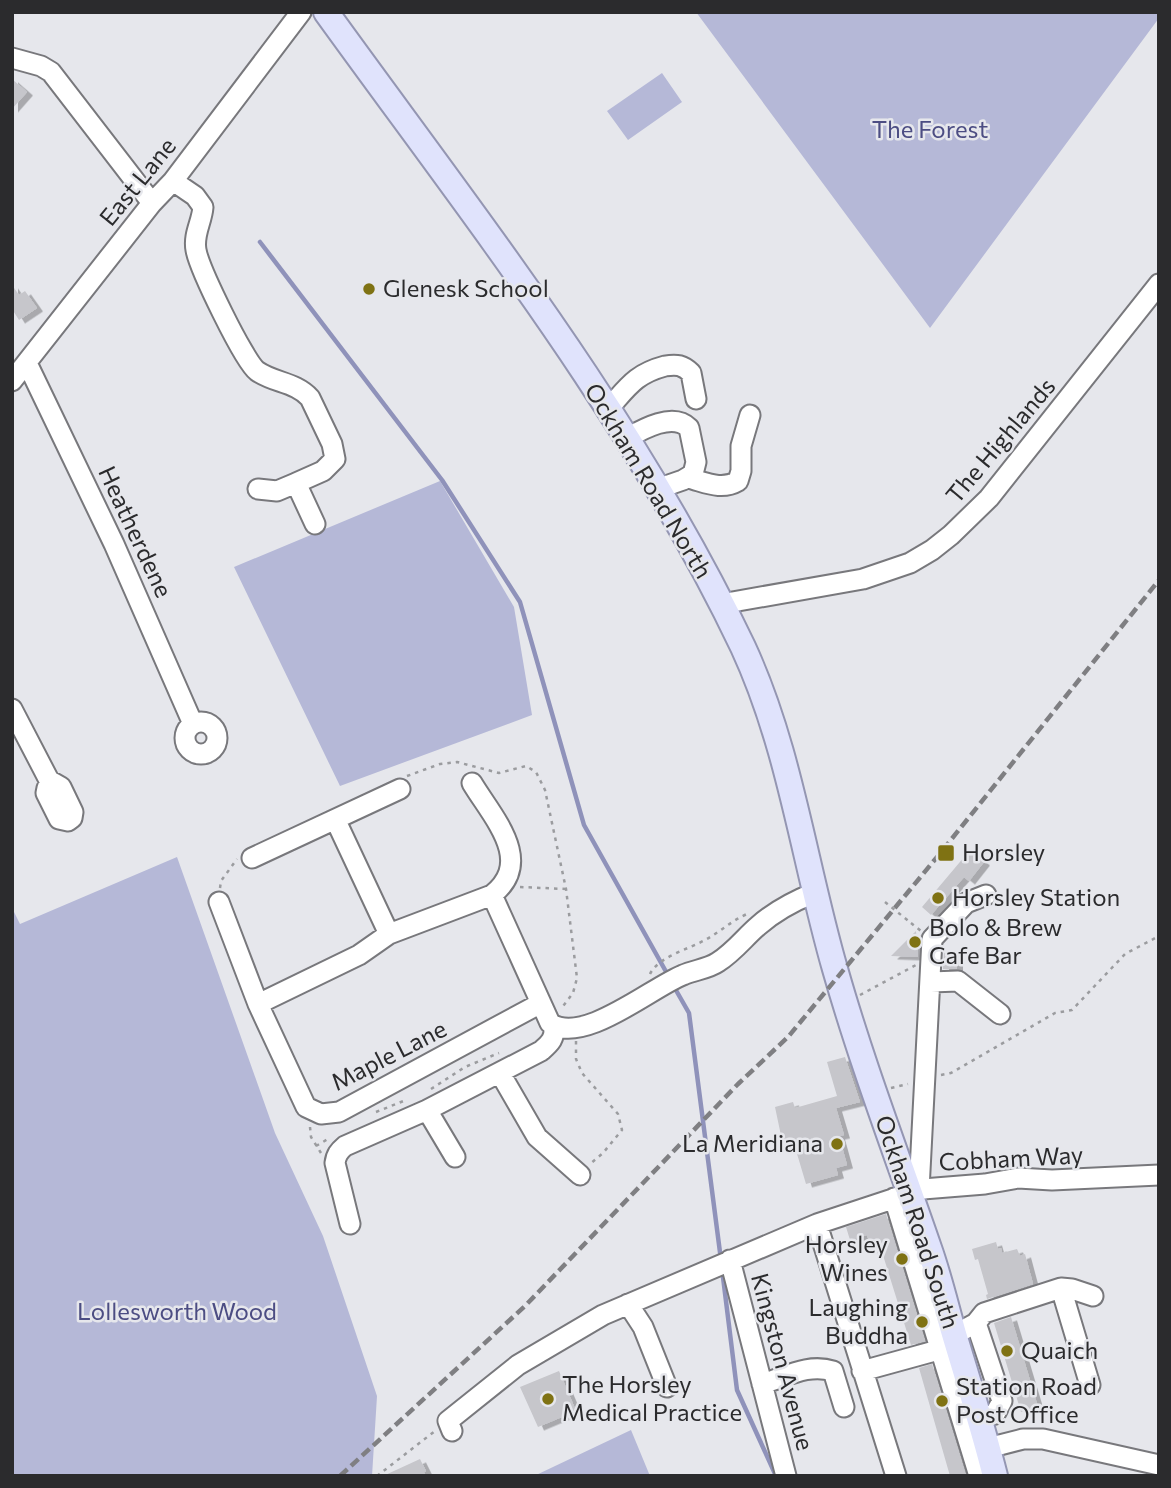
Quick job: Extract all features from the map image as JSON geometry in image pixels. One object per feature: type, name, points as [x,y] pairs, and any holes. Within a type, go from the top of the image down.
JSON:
[{"type":"main road","name":"Ockham Road North","points":[[326,12],[530,295],[608,409],[657,489],[721,604],[764,695],[835,970]]},
{"type":"main road","name":"Ockham Road South","points":[[835,970],[874,1093],[911,1161],[907,1194],[931,1254],[950,1343],[979,1418],[995,1476]]},
{"type":"street","name":"East Lane","points":[[12,381],[152,203],[173,181],[301,12]]},
{"type":"street","points":[[12,58],[41,66],[51,72],[152,203]]},
{"type":"street","points":[[173,181],[195,196],[203,207],[195,241],[199,262],[249,362],[264,376],[304,392],[310,398],[332,444],[335,459],[331,465],[277,491],[258,489]]},
{"type":"street","name":"The Highlands","points":[[721,604],[863,579],[910,562],[932,550],[989,498],[1159,284]]},
{"type":"street","name":"Heatherdene","points":[[27,363],[114,544],[193,724]]},
{"type":"street","points":[[608,409],[630,384],[646,371],[672,365],[681,365],[691,373],[696,399]]},
{"type":"street","points":[[688,478],[724,486],[738,481],[741,471],[741,446],[750,415]]},
{"type":"street","points":[[627,438],[656,422],[686,424],[689,428],[696,461],[695,470],[688,478],[657,489]]},
{"type":"street","points":[[296,483],[315,524]]},
{"type":"street","points":[[12,709],[51,784]]},
{"type":"street","points":[[258,1004],[359,955],[389,934],[498,891],[511,869],[509,843],[472,783]]},
{"type":"street","points":[[252,858],[400,789]]},
{"type":"street","points":[[336,821],[389,934]]},
{"type":"street","points":[[350,1224],[337,1174],[336,1156],[345,1146],[423,1099],[500,1073],[541,1051],[555,1035],[498,891]]},
{"type":"street","points":[[549,1017],[593,1024],[631,1006],[665,977],[716,964],[759,925],[790,903],[814,892]]},
{"type":"street","points":[[911,1161],[927,1079],[932,939],[966,903],[986,895]]},
{"type":"street","name":"Maple Lane","points":[[219,902],[258,1004],[306,1107],[321,1114],[339,1112],[549,1017]]},
{"type":"street","points":[[931,982],[958,981],[1000,1014]]},
{"type":"street","points":[[500,1073],[537,1137],[580,1175]]},
{"type":"street","points":[[423,1099],[455,1157]]},
{"type":"street","name":"Cobham Way","points":[[907,1194],[1018,1178],[1052,1181],[1159,1175]]},
{"type":"street","name":"Kingston Avenue","points":[[450,1426],[499,1389],[529,1359],[603,1315],[817,1224],[907,1194]]},
{"type":"street","points":[[817,1224],[896,1476]]},
{"type":"street","name":"Kingston Avenue","points":[[730,1260],[786,1476]]},
{"type":"street","points":[[862,1371],[950,1343],[976,1323],[984,1313],[1061,1289],[1072,1289],[1093,1296]]},
{"type":"street","points":[[1061,1289],[1090,1385]]},
{"type":"street","points":[[628,1304],[643,1327],[667,1387]]},
{"type":"street","points":[[976,1323],[1002,1401],[995,1413],[979,1418]]},
{"type":"street","points":[[950,1343],[979,1476]]},
{"type":"street","points":[[762,1384],[813,1366],[833,1371],[844,1407]]},
{"type":"street","points":[[988,1448],[1023,1438],[1043,1439],[1159,1465]]},
{"type":"path","points":[[421,771],[457,762],[499,772],[526,766],[536,772],[548,800],[566,889],[577,978],[573,993],[561,1009],[549,1017],[577,1043],[576,1059],[582,1073],[618,1114],[622,1130],[580,1175]]},
{"type":"path","points":[[498,891],[566,889]]},
{"type":"path","points":[[885,902],[911,923]]},
{"type":"path","points":[[874,1093],[951,1073],[1055,1013],[1072,1010],[1125,954],[1159,936]]},
{"type":"path","points":[[845,1003],[931,958]]},
{"type":"path","points":[[665,961],[665,977]]},
{"type":"path","points":[[375,1112],[423,1099],[465,1068],[502,1052]]},
{"type":"path","points":[[311,1110],[311,1137],[337,1174]]},
{"type":"path","points":[[316,1146],[335,1134]]},
{"type":"path","points":[[377,1476],[450,1426]]},
{"type":"green space","name":"The Forest","points":[[696,12],[1159,12],[1159,18],[930,328]]},
{"type":"green space","points":[[662,73],[682,102],[628,140],[607,111]]},
{"type":"green space","points":[[440,481],[514,607],[532,715],[340,786],[234,567]]},
{"type":"green space","name":"Lollesworth Wood","points":[[177,857],[275,1133],[323,1236],[377,1396],[372,1476],[12,1476],[12,908],[20,924]]},
{"type":"green space","points":[[631,1430],[650,1476],[534,1476]]},
{"type":"building","points":[[12,79],[27,92],[12,109]]},
{"type":"building","points":[[12,285],[19,295],[25,291],[37,308],[19,320],[12,309]]},
{"type":"building","points":[[970,850],[984,862],[969,881],[964,877],[931,915],[922,907]]},
{"type":"building","points":[[916,931],[918,957],[891,956]]},
{"type":"building","points":[[944,952],[957,952],[957,969],[943,969]]},
{"type":"building","points":[[845,1057],[860,1102],[836,1108],[844,1135],[839,1136],[847,1165],[836,1168],[838,1175],[806,1184],[795,1147],[784,1150],[775,1107],[793,1102],[795,1108],[837,1096],[827,1062]]},
{"type":"building","points":[[886,1214],[925,1341],[911,1345],[882,1252],[873,1254],[867,1235],[850,1240],[846,1227]]},
{"type":"building","points":[[996,1242],[1002,1253],[1017,1249],[1020,1256],[1025,1254],[1033,1284],[987,1299],[978,1259],[975,1260],[972,1249]]},
{"type":"building","points":[[1011,1317],[1038,1407],[1021,1412],[994,1323]]},
{"type":"building","points":[[932,1364],[966,1476],[950,1476],[919,1368]]},
{"type":"building","name":"The Horsley Medical Practice","points":[[559,1371],[576,1411],[538,1427],[520,1387]]},
{"type":"building","points":[[420,1459],[426,1471],[425,1476],[383,1476]]},
{"type":"waterway","points":[[260,242],[442,480],[520,602],[584,825],[669,977]]},
{"type":"waterway","points":[[673,985],[689,1013],[721,1260]]},
{"type":"waterway","points":[[722,1269],[737,1390],[776,1476]]},
{"type":"railway","points":[[340,1476],[525,1306],[738,1084],[788,1037],[942,851],[1159,580]]},
{"type":"place","name":"Glenesk School","points":[[369,289]]},
{"type":"place","name":"Horsley","points":[[946,853]]},
{"type":"place","name":"Horsley Station","points":[[938,898]]},
{"type":"place","name":"Bolo & Brew Cafe Bar","points":[[915,942]]},
{"type":"place","name":"La Meridiana","points":[[837,1144]]},
{"type":"place","name":"Horsley Wines","points":[[902,1259]]},
{"type":"place","name":"Laughing Buddha","points":[[922,1322]]},
{"type":"place","name":"Quaich","points":[[1007,1351]]},
{"type":"place","name":"The Horsley Medical Practice","points":[[548,1399]]},
{"type":"place","name":"Station Road Post Office","points":[[942,1401]]}]
